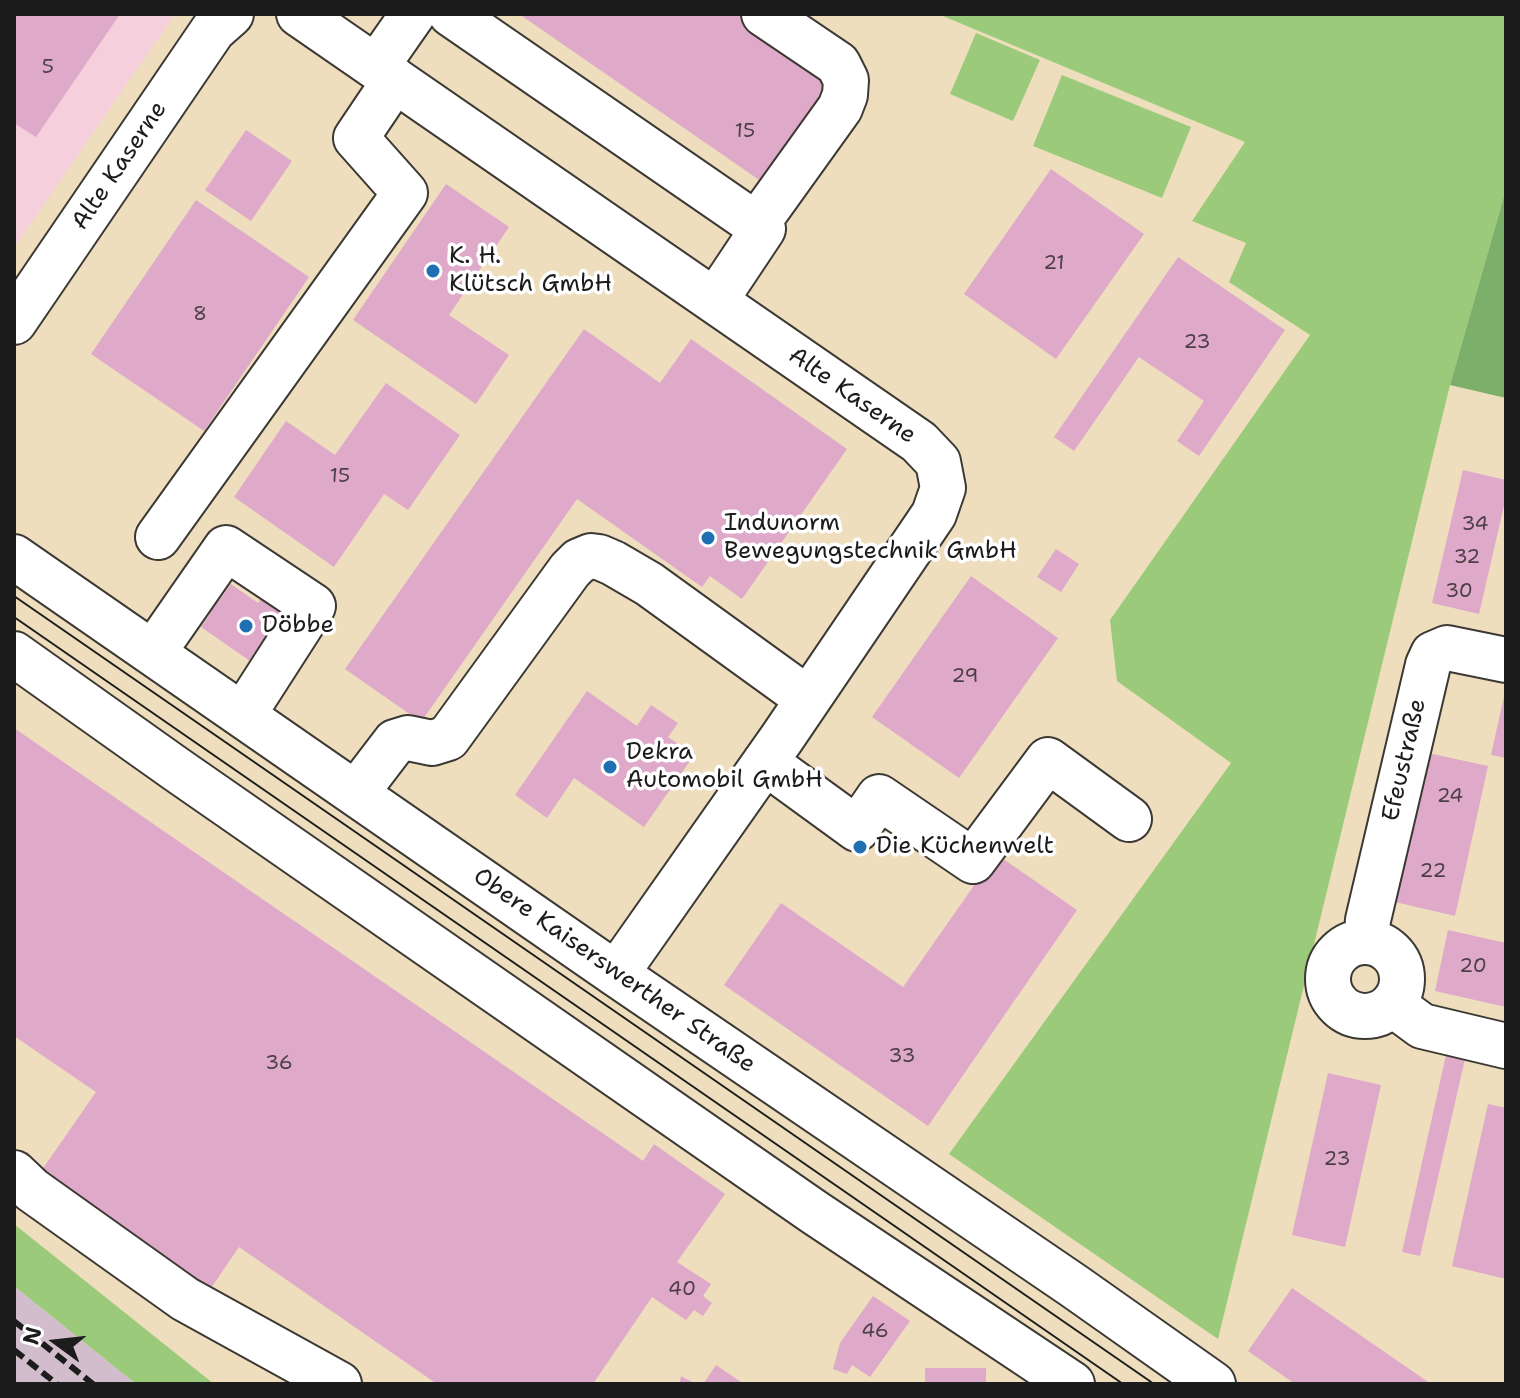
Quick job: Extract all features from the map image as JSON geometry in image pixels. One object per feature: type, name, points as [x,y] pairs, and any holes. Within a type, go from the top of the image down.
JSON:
[{"type":"street","name":"Alte Kaserne","points":[[14,322],[213,30],[231,14]]},
{"type":"street","name":"Alte Kaserne","points":[[299,14],[919,442],[938,462],[943,488],[934,514],[616,974]]},
{"type":"street","points":[[158,537],[405,193],[356,138],[413,14]]},
{"type":"street","points":[[451,14],[763,229],[715,301]]},
{"type":"street","points":[[756,225],[840,108],[846,80],[838,64],[764,14]]},
{"type":"street","points":[[153,653],[226,548],[313,606],[243,715]]},
{"type":"street","points":[[356,793],[395,742],[408,738],[432,743],[448,738],[570,570],[579,561],[591,556],[613,563],[649,584],[808,699]]},
{"type":"street","name":"Obere Kaiserswerther Straße","points":[[14,557],[1213,1384]]},
{"type":"street","name":"Efeustraße","points":[[1366,942],[1368,920],[1433,654],[1447,648],[1506,660]]},
{"type":"street","points":[[14,654],[788,1194],[1072,1384]]},
{"type":"street","points":[[765,762],[857,829],[879,797],[973,861],[1048,760],[1129,819]]},
{"type":"street","points":[[1366,942],[1389,950],[1401,970],[1402,983],[1399,994],[1382,1012],[1359,1015],[1337,1003],[1331,993],[1330,969],[1343,949],[1354,943],[1366,942]]},
{"type":"street","points":[[1392,1004],[1422,1026],[1506,1046]]},
{"type":"street","points":[[14,1173],[32,1190],[185,1299],[339,1384]]},
{"type":"shaded area","points":[[14,14],[175,14],[14,248]]},
{"type":"shaded area","points":[[14,1286],[136,1384],[14,1384]]},
{"type":"green space","points":[[938,14],[1506,14],[1506,189],[1450,385],[1218,1339],[949,1154],[1231,763],[1117,681],[1110,620],[1310,335],[1229,282],[1246,243],[1192,221],[1245,142]]},
{"type":"green space","points":[[976,33],[1040,60],[1013,121],[950,94]]},
{"type":"green space","points":[[1062,75],[1191,127],[1162,198],[1033,146]]},
{"type":"green space","points":[[1506,189],[1506,398],[1450,385]]},
{"type":"green space","points":[[14,1224],[214,1384],[136,1384],[14,1286]]},
{"type":"building","points":[[14,14],[120,14],[36,137],[14,123]]},
{"type":"building","points":[[519,14],[742,14],[837,80],[765,184]]},
{"type":"building","points":[[246,130],[292,161],[251,221],[205,190]]},
{"type":"building","points":[[1051,169],[1144,234],[1056,359],[964,294]]},
{"type":"building","name":"K. H. Klütsch GmbH","points":[[446,184],[509,227],[449,315],[509,355],[476,404],[353,320]]},
{"type":"building","points":[[196,200],[309,277],[204,431],[91,354]]},
{"type":"building","points":[[1178,257],[1285,330],[1199,456],[1177,441],[1204,401],[1139,357],[1074,451],[1054,437]]},
{"type":"building","name":"Indunorm Bewegungstechnik GmbH","points":[[584,329],[660,383],[691,339],[847,449],[742,599],[710,576],[702,587],[577,499],[421,722],[345,669]]},
{"type":"building","points":[[386,383],[460,435],[408,510],[384,494],[334,567],[234,497],[286,421],[335,455]]},
{"type":"building","points":[[1463,470],[1506,480],[1506,497],[1479,614],[1432,603]]},
{"type":"building","points":[[1056,549],[1079,564],[1061,592],[1037,577]]},
{"type":"building","points":[[971,576],[1058,638],[959,778],[872,717]]},
{"type":"building","name":"Döbbe","points":[[231,584],[258,603],[267,591],[288,606],[260,668],[201,627],[210,614],[203,610],[212,598],[218,602]]},
{"type":"building","name":"Dekra Automobil GmbH","points":[[587,691],[637,726],[651,705],[678,723],[668,737],[694,755],[644,827],[574,778],[547,818],[515,795]]},
{"type":"building","points":[[1506,693],[1506,758],[1491,755]]},
{"type":"building","points":[[14,728],[643,1161],[654,1144],[725,1194],[677,1262],[711,1284],[703,1296],[712,1303],[703,1316],[694,1310],[686,1320],[652,1297],[593,1384],[437,1384],[239,1247],[207,1294],[37,1177],[96,1092],[14,1036]]},
{"type":"building","points":[[1428,753],[1488,766],[1455,916],[1395,902]]},
{"type":"building","points":[[996,854],[1077,910],[928,1126],[724,985],[781,903],[903,987]]},
{"type":"building","points":[[1448,930],[1506,943],[1506,1007],[1435,991]]},
{"type":"building","points":[[1446,1055],[1465,1059],[1420,1256],[1402,1252]]},
{"type":"building","points":[[1328,1073],[1381,1085],[1345,1247],[1292,1235]]},
{"type":"building","points":[[1488,1104],[1506,1108],[1506,1279],[1452,1266]]},
{"type":"building","points":[[1292,1288],[1431,1384],[1295,1384],[1248,1351]]},
{"type":"building","points":[[873,1296],[910,1321],[870,1377],[852,1365],[847,1374],[833,1369],[840,1343]]},
{"type":"building","points":[[716,1365],[744,1384],[703,1384]]},
{"type":"building","points":[[925,1368],[986,1368],[986,1384],[925,1384]]},
{"type":"building","points":[[681,1376],[696,1384],[679,1384]]},
{"type":"tram line","points":[[14,596],[1154,1384]]},
{"type":"tram line","points":[[14,617],[1123,1384]]},
{"type":"railway","points":[[14,1321],[93,1384]]},
{"type":"railway","points":[[14,1350],[57,1384]]},
{"type":"place","name":"K. H. Klütsch GmbH","points":[[433,271]]},
{"type":"place","name":"Indunorm Bewegungstechnik GmbH","points":[[708,538]]},
{"type":"place","name":"Döbbe","points":[[246,626]]},
{"type":"place","name":"Dekra Automobil GmbH","points":[[610,767]]},
{"type":"place","name":"Die Küchenwelt","points":[[860,847]]}]
